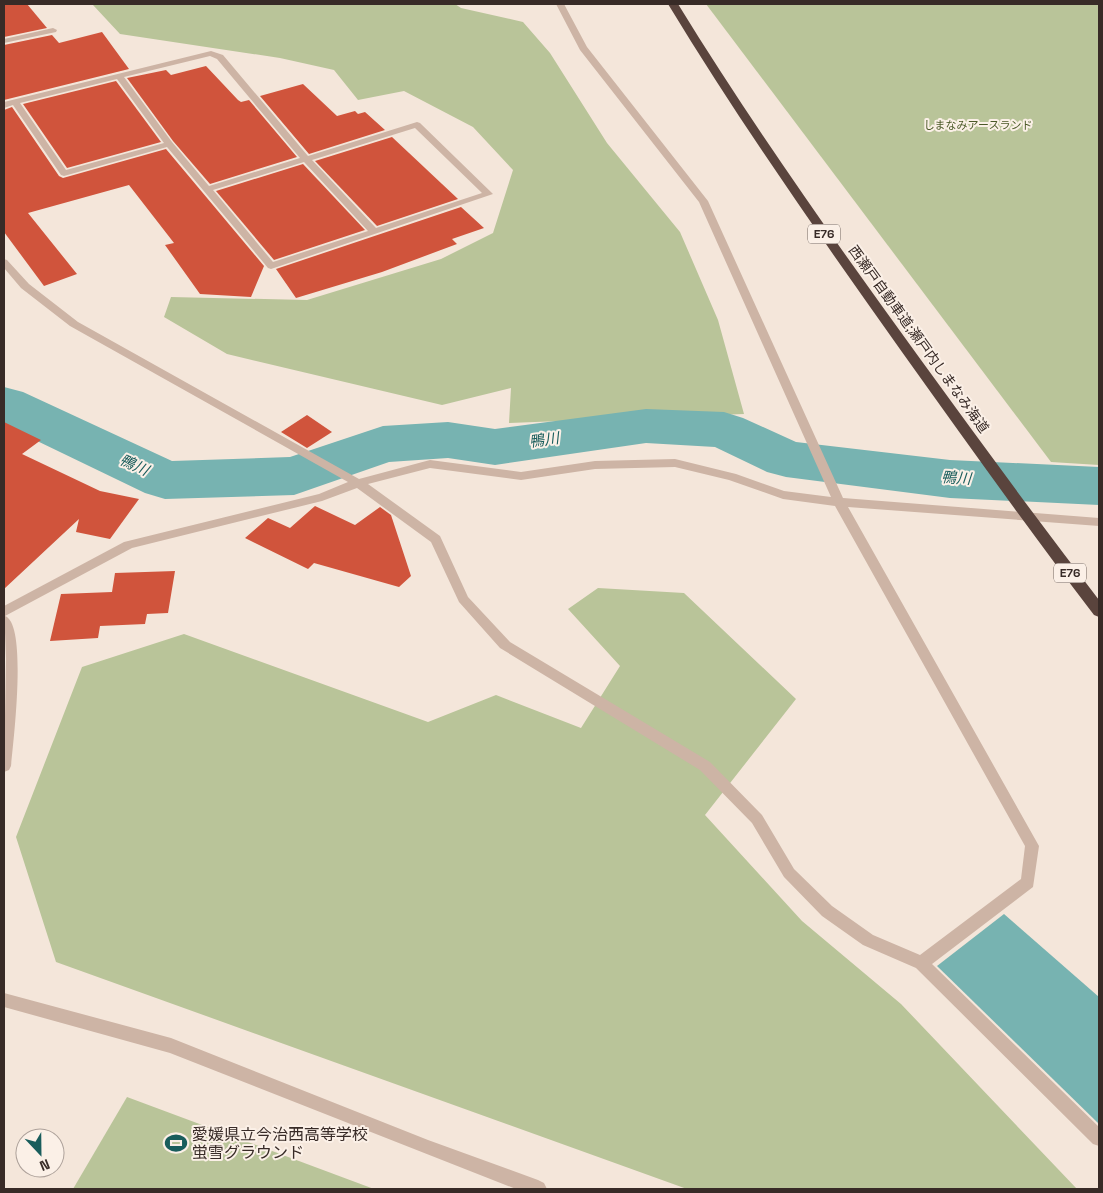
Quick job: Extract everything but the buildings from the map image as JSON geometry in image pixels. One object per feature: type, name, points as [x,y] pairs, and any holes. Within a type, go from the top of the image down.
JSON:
[{"type":"highway","name":"西瀬戸自動車道;瀬戸内しまなみ海道","points":[[673,4],[706,60],[821,230],[1040,536],[1099,611]]},
{"type":"street","points":[[560,4],[583,48],[703,201],[839,502],[1032,846],[1028,882],[921,963]]},
{"type":"street","points":[[4,41],[53,30]]},
{"type":"street","points":[[4,105],[211,52],[220,57],[306,159],[375,232]]},
{"type":"street","points":[[118,76],[169,144],[271,266],[488,194],[417,125],[208,189]]},
{"type":"street","points":[[15,102],[64,172],[169,144]]},
{"type":"street","points":[[4,262],[25,286],[74,324],[358,483],[436,539],[463,599],[505,646],[705,766],[757,819],[789,872],[827,911],[868,940],[921,963],[1099,1138]]},
{"type":"street","points":[[4,612],[128,545],[322,497],[358,483],[430,464],[521,476],[595,465],[675,463],[732,477],[783,495],[839,502],[1099,522]]},
{"type":"street","points":[[4,621],[12,659],[9,725],[4,766]]},
{"type":"street","points":[[4,1000],[171,1046],[428,1148],[538,1189]]},
{"type":"green space","points":[[455,4],[461,8],[523,22],[550,53],[607,143],[680,232],[718,320],[744,414],[509,423],[511,388],[442,405],[227,354],[164,317],[171,297],[307,300],[441,259],[493,233],[513,170],[473,127],[404,91],[358,100],[334,70],[280,58],[120,34],[93,5]]},
{"type":"green space","name":"しまなみアースランド","points":[[706,4],[1099,4],[1099,465],[1051,462]]},
{"type":"green space","points":[[598,588],[684,593],[796,699],[705,815],[802,921],[901,1004],[1077,1189],[687,1189],[56,962],[16,837],[82,667],[184,634],[428,722],[496,695],[581,728],[620,666],[568,609]]},
{"type":"green space","name":"愛媛県立今治西高等学校 蛍雪グラウンド","points":[[127,1097],[374,1189],[73,1189]]},
{"type":"water","points":[[1004,914],[1099,997],[1099,1124],[937,966]]},
{"type":"waterway","name":"鴨川","points":[[4,404],[165,480],[294,476],[383,444],[448,440],[495,447],[646,426],[724,430],[786,459],[950,479],[1099,486]]},
{"type":"place","name":"愛媛県立今治西高等学校 蛍雪グラウンド","points":[[176,1143]]}]
